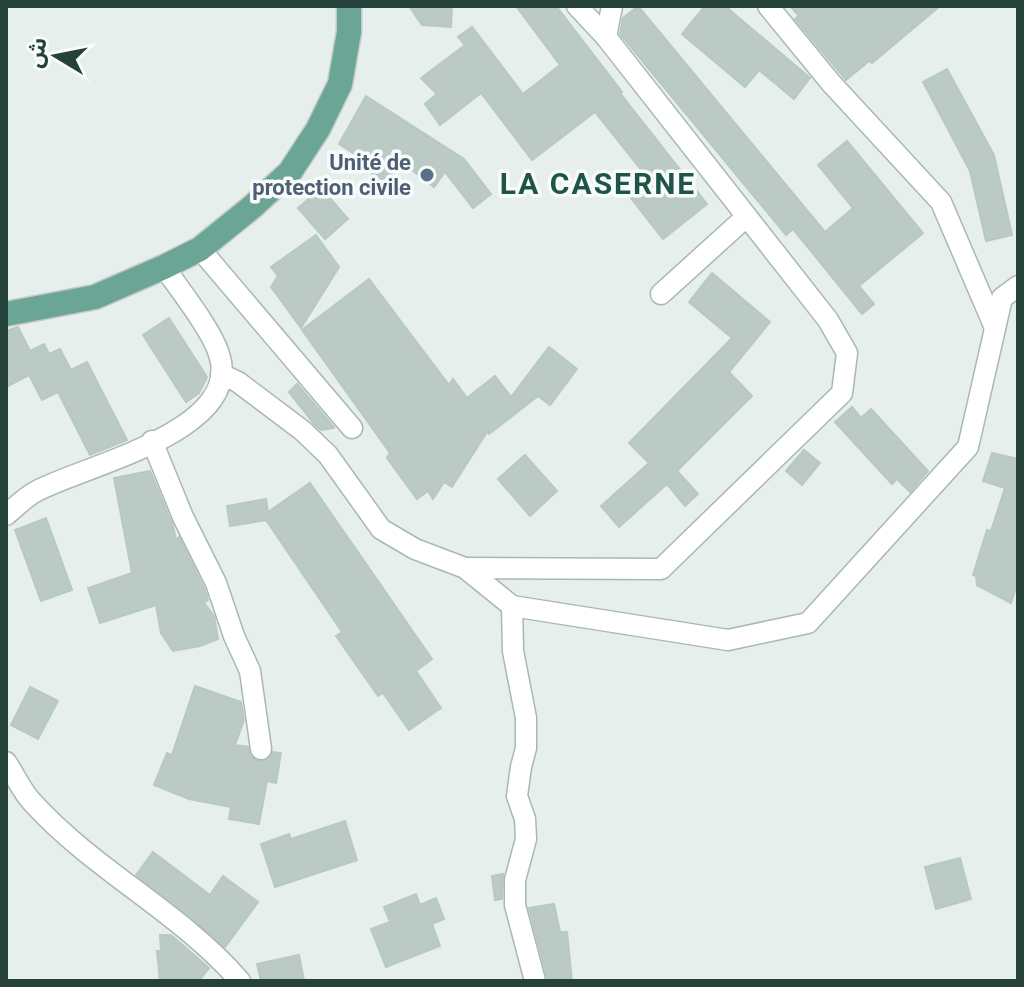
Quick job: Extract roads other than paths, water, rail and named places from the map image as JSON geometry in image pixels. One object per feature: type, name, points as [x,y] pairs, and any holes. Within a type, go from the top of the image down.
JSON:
[{"type":"main road","points":[[6,314],[95,297],[164,267],[200,249],[252,207],[290,172],[318,129],[340,84],[349,32],[349,6]]},
{"type":"street","points":[[465,568],[661,569],[842,393],[847,353],[828,320],[606,37],[577,6]]},
{"type":"street","points":[[606,37],[612,6]]},
{"type":"street","points":[[768,6],[831,83],[941,202],[995,328]]},
{"type":"street","points":[[661,294],[746,217]]},
{"type":"street","points":[[200,249],[352,428]]},
{"type":"street","points":[[6,515],[34,493],[178,429],[204,412],[221,385],[220,355],[194,309],[164,267]]},
{"type":"street","points":[[221,374],[238,382],[328,455],[381,529],[415,549],[465,568],[512,606],[728,640],[808,623],[968,447],[1002,298],[1018,286]]},
{"type":"street","points":[[152,441],[183,517],[216,583],[250,671],[261,749]]},
{"type":"street","points":[[512,606],[513,651],[526,718],[526,748],[517,796],[525,819],[526,839],[515,880],[515,905],[535,981]]},
{"type":"street","points":[[6,762],[32,802],[81,848],[189,930],[240,981]]},
{"type":"place","name":"Unité de protection civile","points":[[427,175]]},
{"type":"district","name":"LA CASERNE","points":[[598,183]]}]
